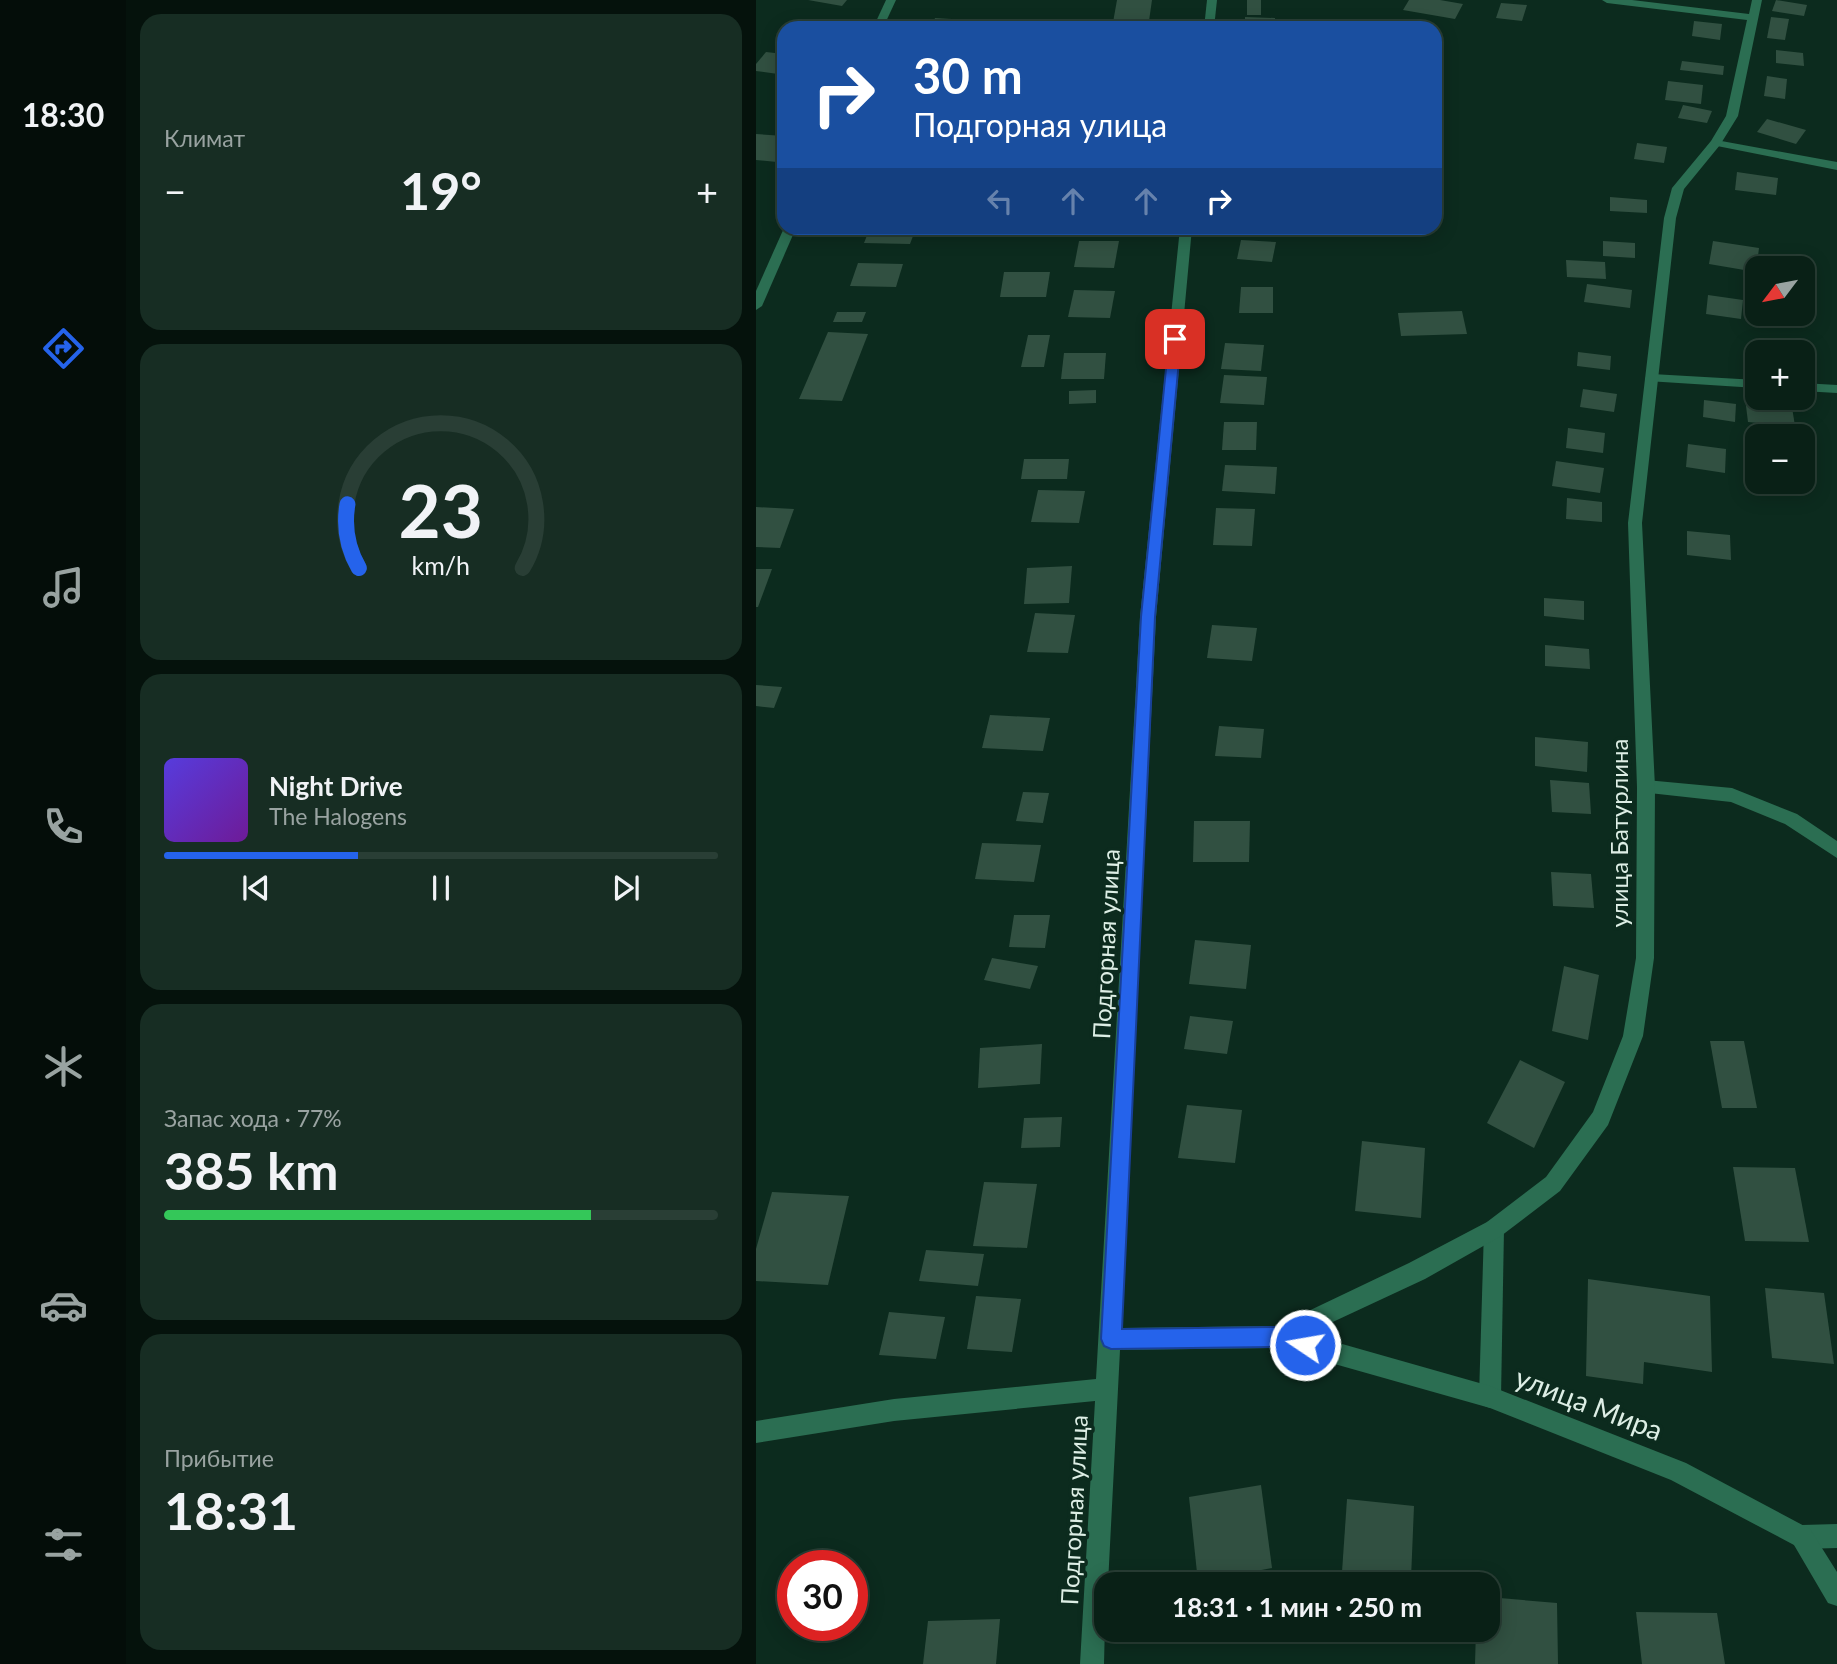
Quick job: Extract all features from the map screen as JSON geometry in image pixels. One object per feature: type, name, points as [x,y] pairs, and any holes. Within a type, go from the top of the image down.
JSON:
[{"type":"street","points":[[881,21],[891,0]]},
{"type":"street","points":[[1210,21],[1212,0]]},
{"type":"street","points":[[1607,0],[1754,18]]},
{"type":"street","name":"улица Батурлина","points":[[1111,1339],[1278,1337],[1417,1271],[1494,1229],[1553,1184],[1601,1118],[1633,1036],[1645,958],[1646,787],[1635,523],[1670,218],[1678,188],[1716,143],[1732,116],[1757,0]]},
{"type":"street","points":[[1716,143],[1837,166]]},
{"type":"street","points":[[756,306],[787,235]]},
{"type":"street","name":"Подгорная улица","points":[[1092,1664],[1148,617],[1185,235]]},
{"type":"street","points":[[1652,378],[1745,383]]},
{"type":"street","points":[[1815,388],[1837,389]]},
{"type":"street","points":[[1646,787],[1732,795],[1791,819],[1837,851]]},
{"type":"street","points":[[1490,1397],[1494,1229]]},
{"type":"street","name":"улица Мира","points":[[1278,1337],[1490,1397],[1678,1471],[1802,1537]]},
{"type":"street","points":[[756,1432],[894,1410],[1106,1389]]},
{"type":"street","points":[[1837,1536],[1802,1537],[1837,1594]]},
{"type":"building","points":[[808,0],[847,0],[842,6]]},
{"type":"building","points":[[1117,0],[1152,0],[1149,21],[1113,21]]},
{"type":"building","points":[[1247,0],[1261,0],[1261,15],[1247,15]]},
{"type":"building","points":[[1409,0],[1440,0],[1463,4],[1455,19],[1403,10]]},
{"type":"building","points":[[1776,0],[1807,5],[1804,16],[1772,11]]},
{"type":"building","points":[[1501,3],[1527,5],[1522,21],[1496,18]]},
{"type":"building","points":[[1245,17],[1275,18],[1275,21],[1245,21]]},
{"type":"building","points":[[1771,17],[1789,19],[1785,40],[1767,38]]},
{"type":"building","points":[[935,18],[968,20],[968,21],[934,21]]},
{"type":"building","points":[[1694,21],[1722,24],[1720,40],[1692,36]]},
{"type":"building","points":[[1776,50],[1803,53],[1804,66],[1776,63]]},
{"type":"building","points":[[766,52],[777,53],[777,74],[756,71],[756,64]]},
{"type":"building","points":[[1682,61],[1724,66],[1723,75],[1680,70]]},
{"type":"building","points":[[1767,76],[1787,79],[1785,99],[1764,96]]},
{"type":"building","points":[[1668,81],[1703,85],[1701,104],[1665,100]]},
{"type":"building","points":[[1683,105],[1712,111],[1707,123],[1678,118]]},
{"type":"building","points":[[1767,119],[1806,130],[1796,144],[1757,132]]},
{"type":"building","points":[[756,134],[777,136],[777,162],[756,160]]},
{"type":"building","points":[[1637,143],[1667,147],[1664,163],[1634,159]]},
{"type":"building","points":[[1737,172],[1778,178],[1776,195],[1735,190]]},
{"type":"building","points":[[1610,197],[1647,200],[1647,213],[1610,211]]},
{"type":"building","points":[[867,235],[913,235],[910,244],[864,243]]},
{"type":"building","points":[[1241,240],[1276,242],[1272,262],[1237,259]]},
{"type":"building","points":[[1079,241],[1119,241],[1114,268],[1074,267]]},
{"type":"building","points":[[1603,241],[1635,243],[1635,258],[1603,256]]},
{"type":"building","points":[[1713,241],[1759,248],[1758,256],[1745,256],[1745,270],[1709,264]]},
{"type":"building","points":[[1566,260],[1605,262],[1606,279],[1567,277]]},
{"type":"building","points":[[858,263],[903,264],[896,287],[850,286]]},
{"type":"building","points":[[1004,272],[1050,272],[1046,297],[1000,297]]},
{"type":"building","points":[[1587,284],[1632,290],[1630,308],[1584,302]]},
{"type":"building","points":[[1241,287],[1273,287],[1273,313],[1239,313]]},
{"type":"building","points":[[1074,290],[1115,291],[1110,318],[1068,317]]},
{"type":"building","points":[[1708,295],[1743,300],[1741,319],[1706,314]]},
{"type":"building","points":[[1462,311],[1467,334],[1401,336],[1398,313]]},
{"type":"building","points":[[837,312],[866,312],[862,322],[833,322]]},
{"type":"building","points":[[828,332],[868,334],[842,401],[799,399]]},
{"type":"building","points":[[1028,335],[1050,335],[1044,367],[1021,367]]},
{"type":"building","points":[[1225,343],[1264,345],[1261,371],[1221,369]]},
{"type":"building","points":[[1578,352],[1611,356],[1610,370],[1577,366]]},
{"type":"building","points":[[1064,353],[1106,353],[1104,379],[1061,379]]},
{"type":"building","points":[[1224,375],[1267,377],[1264,405],[1220,403]]},
{"type":"building","points":[[1583,389],[1617,394],[1614,412],[1580,407]]},
{"type":"building","points":[[1096,390],[1096,403],[1069,404],[1069,391]]},
{"type":"building","points":[[1704,400],[1736,404],[1735,422],[1703,417]]},
{"type":"building","points":[[1746,410],[1792,410],[1795,424],[1772,424],[1748,422]]},
{"type":"building","points":[[1224,422],[1257,422],[1256,450],[1222,450]]},
{"type":"building","points":[[1568,428],[1605,433],[1603,453],[1566,448]]},
{"type":"building","points":[[1688,444],[1726,449],[1725,473],[1686,467]]},
{"type":"building","points":[[1024,459],[1069,459],[1067,479],[1021,479]]},
{"type":"building","points":[[1556,461],[1604,468],[1600,493],[1552,486]]},
{"type":"building","points":[[1225,465],[1277,467],[1275,494],[1222,491]]},
{"type":"building","points":[[1038,490],[1085,491],[1079,523],[1031,522]]},
{"type":"building","points":[[1567,498],[1602,502],[1602,522],[1566,519]]},
{"type":"building","points":[[756,507],[794,509],[780,548],[756,547]]},
{"type":"building","points":[[1216,508],[1255,509],[1252,546],[1213,545]]},
{"type":"building","points":[[1687,531],[1730,535],[1731,560],[1687,555]]},
{"type":"building","points":[[1072,566],[1069,603],[1024,604],[1027,568]]},
{"type":"building","points":[[756,569],[772,569],[758,607],[756,607]]},
{"type":"building","points":[[1544,598],[1584,601],[1584,620],[1544,616]]},
{"type":"building","points":[[1035,613],[1075,615],[1068,653],[1027,652]]},
{"type":"building","points":[[1212,625],[1257,628],[1252,661],[1207,658]]},
{"type":"building","points":[[1545,645],[1589,649],[1590,669],[1545,666]]},
{"type":"building","points":[[756,685],[782,687],[774,708],[756,706]]},
{"type":"building","points":[[990,715],[1050,718],[1043,751],[982,748]]},
{"type":"building","points":[[1219,726],[1264,729],[1261,758],[1215,756]]},
{"type":"building","points":[[1535,737],[1588,742],[1587,772],[1535,766]]},
{"type":"building","points":[[1550,780],[1589,783],[1591,814],[1552,812]]},
{"type":"building","points":[[1023,792],[1049,793],[1043,823],[1016,821]]},
{"type":"building","points":[[1194,821],[1250,821],[1249,862],[1193,862]]},
{"type":"building","points":[[982,843],[1041,845],[1034,882],[975,879]]},
{"type":"building","points":[[1551,872],[1591,874],[1594,908],[1553,906]]},
{"type":"building","points":[[1014,915],[1050,915],[1045,948],[1009,947]]},
{"type":"building","points":[[1195,940],[1251,945],[1246,989],[1189,984]]},
{"type":"building","points":[[992,958],[1038,966],[1030,989],[984,980]]},
{"type":"building","points":[[1564,966],[1599,975],[1588,1040],[1552,1031]]},
{"type":"building","points":[[1190,1016],[1233,1021],[1227,1054],[1184,1049]]},
{"type":"building","points":[[1710,1041],[1744,1041],[1757,1108],[1722,1108]]},
{"type":"building","points":[[1042,1044],[1040,1084],[978,1088],[980,1048]]},
{"type":"building","points":[[1520,1060],[1565,1082],[1534,1148],[1487,1123]]},
{"type":"building","points":[[1187,1105],[1242,1110],[1235,1163],[1178,1158]]},
{"type":"building","points":[[1062,1117],[1060,1147],[1021,1148],[1024,1118]]},
{"type":"building","points":[[1362,1141],[1425,1148],[1421,1218],[1355,1211]]},
{"type":"building","points":[[1733,1167],[1795,1168],[1809,1242],[1745,1241]]},
{"type":"building","points":[[984,1182],[1037,1184],[1027,1248],[973,1246]]},
{"type":"building","points":[[772,1192],[849,1196],[828,1285],[756,1281],[756,1249]]},
{"type":"building","points":[[926,1250],[984,1254],[978,1286],[919,1281]]},
{"type":"building","points":[[1588,1279],[1710,1296],[1712,1372],[1644,1362],[1643,1384],[1586,1376]]},
{"type":"building","points":[[1765,1288],[1824,1293],[1834,1364],[1772,1358]]},
{"type":"building","points":[[976,1296],[1021,1299],[1012,1352],[967,1349]]},
{"type":"building","points":[[889,1312],[945,1317],[936,1359],[879,1355]]},
{"type":"building","points":[[1261,1485],[1272,1568],[1251,1572],[1197,1572],[1189,1497]]},
{"type":"building","points":[[1347,1499],[1414,1506],[1411,1572],[1342,1572]]},
{"type":"building","points":[[1500,1598],[1557,1603],[1558,1664],[1475,1664],[1476,1642],[1500,1642]]},
{"type":"building","points":[[1636,1612],[1717,1613],[1725,1664],[1642,1664]]},
{"type":"building","points":[[1000,1619],[996,1664],[923,1664],[928,1621]]},
{"type":"route","points":[[1175,339],[1148,617],[1111,1339],[1278,1337],[1305,1345]]}]
